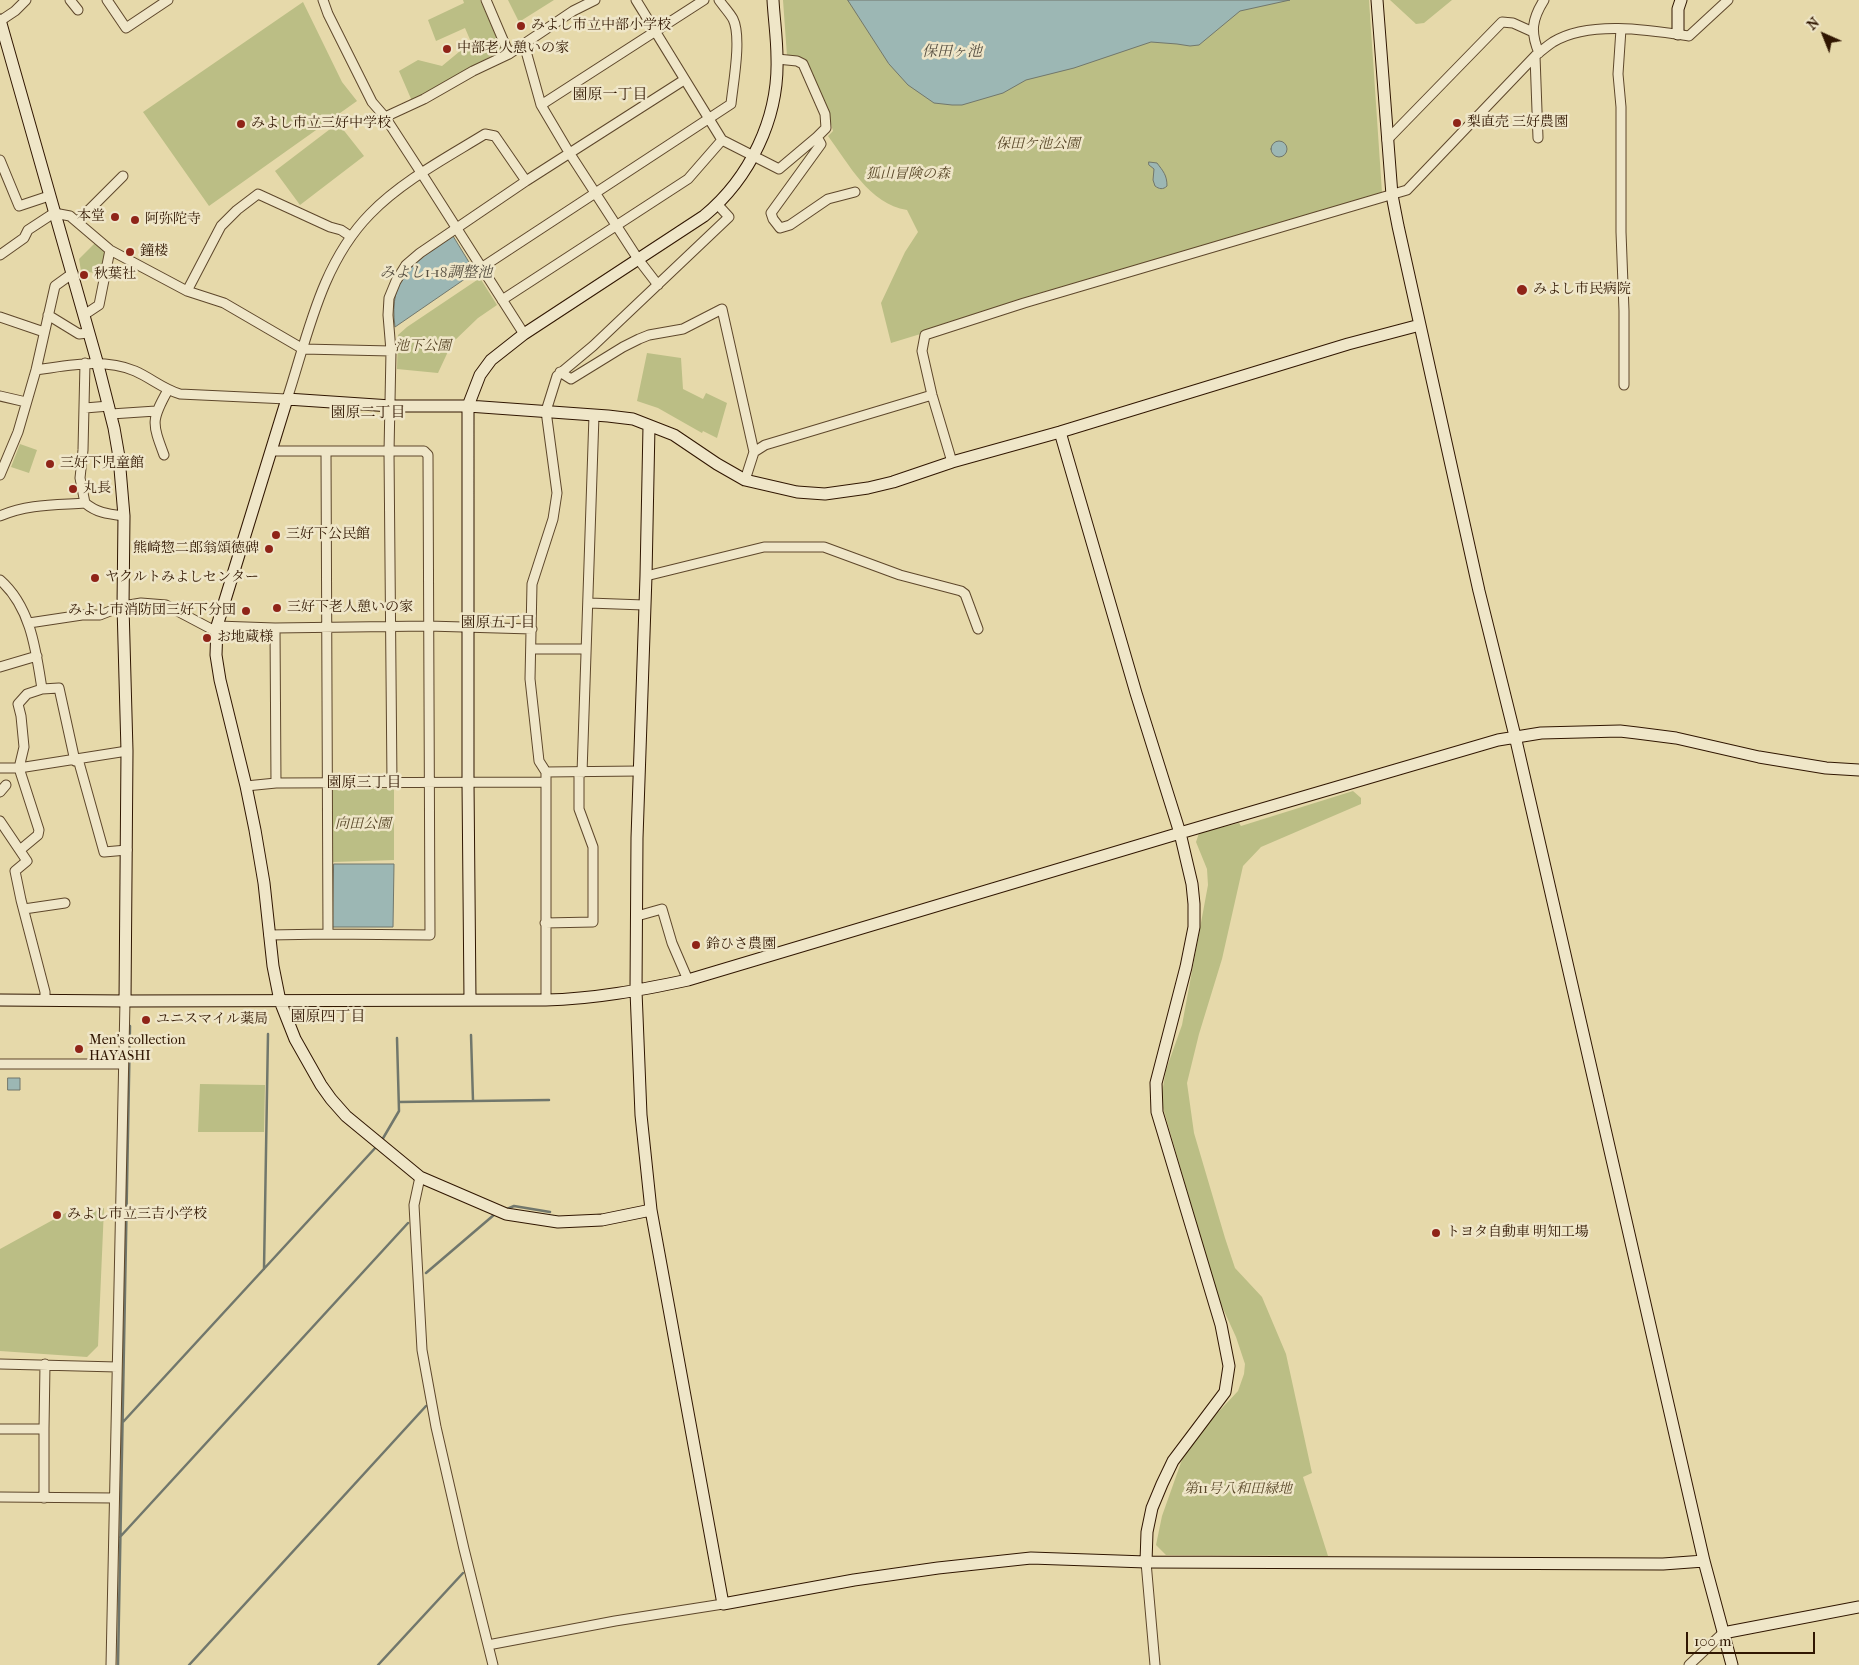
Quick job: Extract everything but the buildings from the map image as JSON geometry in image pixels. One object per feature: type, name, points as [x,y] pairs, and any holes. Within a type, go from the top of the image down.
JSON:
[{"type":"street","points":[[26,0],[15,11],[0,21],[2,36],[72,273],[110,410],[120,457],[124,516],[123,606],[127,751],[127,850],[111,1665]]},
{"type":"street","points":[[70,0],[78,10]]},
{"type":"street","points":[[108,0],[126,28],[168,0]]},
{"type":"street","points":[[324,0],[328,14],[372,102],[385,118],[422,174],[524,334]]},
{"type":"street","points":[[486,0],[508,54]]},
{"type":"street","points":[[385,118],[508,54],[595,0]]},
{"type":"street","points":[[636,0],[722,140],[778,169],[826,128],[825,114],[804,64],[797,61],[778,59]]},
{"type":"street","points":[[541,105],[704,0]]},
{"type":"street","points":[[481,268],[731,104],[737,58],[733,20],[719,0]]},
{"type":"street","points":[[470,1000],[468,406],[480,375],[490,360],[524,334],[704,216],[718,205],[736,183],[754,156],[765,131],[774,99],[778,59],[773,0]]},
{"type":"street","points":[[1377,0],[1392,195],[1477,582],[1515,736],[1704,1561],[1732,1665]]},
{"type":"street","points":[[1538,138],[1537,54],[1533,39],[1533,23],[1538,9],[1544,0]]},
{"type":"street","points":[[1678,34],[1678,10],[1681,0]]},
{"type":"street","points":[[952,462],[932,395],[922,351],[925,335],[1024,303],[1407,190],[1537,54],[1554,41],[1582,31],[1621,29],[1689,36],[1728,0]]},
{"type":"street","points":[[1387,140],[1502,22],[1513,23],[1533,32]]},
{"type":"street","points":[[1621,29],[1618,74],[1621,107],[1624,385]]},
{"type":"street","points":[[524,44],[541,105],[570,154],[638,259],[658,285]]},
{"type":"street","points":[[392,783],[389,452],[391,351],[388,315],[390,298],[396,281],[406,265],[420,253],[526,181],[684,80]]},
{"type":"street","points":[[526,181],[495,136],[485,134],[396,192],[370,213],[350,236],[330,270],[318,300],[217,629],[216,655],[220,680],[246,786],[264,883],[269,935],[280,1001],[295,1039],[331,1099],[346,1116],[420,1177],[506,1214],[558,1222],[602,1220],[651,1210]]},
{"type":"street","points":[[817,137],[821,144],[779,200],[771,213],[773,219],[780,228],[790,226],[828,199],[855,192]]},
{"type":"street","points":[[502,300],[688,179],[722,140]]},
{"type":"street","points":[[0,160],[19,206],[49,196]]},
{"type":"street","points":[[78,221],[123,176]]},
{"type":"street","points":[[187,291],[221,226],[237,210],[258,194],[330,227],[341,230],[350,236]]},
{"type":"street","points":[[546,1000],[546,772],[539,761],[530,678],[532,584],[553,519],[557,493],[546,411],[560,372],[593,346],[729,217],[718,205]]},
{"type":"street","points":[[1,253],[24,238],[28,230],[54,212],[70,216],[110,250],[187,291],[224,303],[303,349],[391,351]]},
{"type":"street","points":[[84,315],[99,305],[110,250]]},
{"type":"street","points":[[0,475],[18,432],[36,370],[55,286],[72,273]]},
{"type":"street","points":[[560,372],[571,379],[639,339],[649,335],[682,329],[722,309],[754,452],[745,480]]},
{"type":"street","points":[[48,315],[80,334],[88,333]]},
{"type":"street","points":[[0,318],[44,332]]},
{"type":"street","points":[[36,370],[85,363],[116,365],[134,370],[168,390],[188,395],[391,406],[468,406],[632,419],[674,435],[745,480],[797,492],[839,493],[893,482],[952,462],[1060,432],[1348,344],[1420,325]]},
{"type":"street","points":[[84,503],[80,478],[84,450],[85,363]]},
{"type":"street","points":[[164,455],[156,435],[155,420],[156,411],[168,390]]},
{"type":"street","points":[[754,452],[765,445],[932,395]]},
{"type":"street","points":[[0,396],[26,402]]},
{"type":"street","points":[[85,408],[156,411]]},
{"type":"street","points":[[545,923],[593,922],[593,846],[579,810],[589,603],[594,415]]},
{"type":"street","points":[[649,426],[639,771],[636,991],[641,1115],[651,1210],[722,1604]]},
{"type":"street","points":[[1060,432],[1133,684],[1180,833],[1192,884],[1194,927],[1186,967],[1156,1083],[1157,1112],[1222,1325],[1229,1366],[1225,1392],[1173,1461],[1152,1508],[1147,1532],[1146,1562],[1155,1665]]},
{"type":"street","points":[[269,935],[430,935],[428,455],[424,451],[271,451]]},
{"type":"street","points":[[326,452],[328,934]]},
{"type":"street","points":[[0,516],[42,505],[84,503],[94,510],[106,514],[124,516]]},
{"type":"street","points":[[646,576],[764,547],[824,547],[883,570],[961,591],[965,594],[978,629]]},
{"type":"street","points":[[0,580],[11,590],[29,623],[42,689]]},
{"type":"street","points":[[29,623],[82,614],[100,615],[123,606],[141,603],[166,605],[217,629],[428,626],[532,629]]},
{"type":"street","points":[[589,603],[644,605]]},
{"type":"street","points":[[275,628],[276,783]]},
{"type":"street","points":[[531,649],[586,649]]},
{"type":"street","points":[[0,667],[37,656]]},
{"type":"street","points":[[20,850],[38,835],[38,830],[19,768],[24,747],[18,704],[27,694],[42,689],[59,688],[76,760],[104,852],[127,850]]},
{"type":"street","points":[[0,1000],[546,1000],[579,999],[636,991],[688,980],[1406,766],[1515,736],[1541,733],[1620,731],[1676,738],[1760,757],[1826,768],[1859,770]]},
{"type":"street","points":[[0,768],[19,768],[127,751]]},
{"type":"street","points":[[546,772],[639,771]]},
{"type":"street","points":[[246,786],[276,783],[545,782]]},
{"type":"street","points":[[0,821],[27,861],[15,871],[45,992],[45,1000]]},
{"type":"street","points":[[24,909],[65,903]]},
{"type":"street","points":[[637,916],[662,909],[672,944],[688,980]]},
{"type":"street","points":[[0,1064],[123,1064]]},
{"type":"street","points":[[420,1177],[414,1204],[422,1350],[436,1427],[493,1665]]},
{"type":"street","points":[[0,1364],[117,1367]]},
{"type":"street","points":[[44,1498],[45,1364]]},
{"type":"street","points":[[0,1430],[44,1429]]},
{"type":"street","points":[[0,1497],[114,1498]]},
{"type":"street","points":[[488,1645],[615,1621],[882,1576],[1031,1558],[1146,1562],[1663,1564],[1704,1561]]},
{"type":"street","points":[[1689,1665],[1723,1632],[1859,1607]]},
{"type":"green space","points":[[463,0],[480,0],[502,50],[412,101],[399,71],[418,60],[442,66],[471,42],[465,28],[436,41],[428,20],[464,3]]},
{"type":"green space","points":[[508,0],[554,0],[519,22]]},
{"type":"green space","name":"保田ケ池公園","points":[[783,0],[1369,0],[1382,193],[891,343],[881,303],[905,252],[918,232],[907,210],[882,200],[871,191],[852,170],[828,136],[833,131],[827,110],[807,62],[787,56]]},
{"type":"green space","points":[[1390,0],[1452,0],[1424,23],[1416,24]]},
{"type":"green space","points":[[303,2],[342,82],[357,101],[209,206],[143,112]]},
{"type":"green space","points":[[338,123],[364,156],[300,205],[275,171]]},
{"type":"green space","points":[[96,242],[108,254],[102,274],[81,271],[79,259]]},
{"type":"green space","name":"池下公園","points":[[480,278],[497,305],[478,318],[452,343],[438,373],[397,369],[398,335]]},
{"type":"green space","points":[[647,353],[681,358],[683,389],[703,399],[706,393],[727,403],[717,438],[703,431],[702,433],[658,408],[637,401]]},
{"type":"green space","points":[[20,444],[37,450],[29,473],[11,467]]},
{"type":"green space","name":"向田公園","points":[[332,789],[394,789],[394,860],[333,862]]},
{"type":"green space","name":"第11号八和田緑地","points":[[1353,791],[1361,798],[1361,804],[1261,847],[1243,866],[1222,959],[1199,1034],[1187,1083],[1194,1133],[1235,1268],[1262,1297],[1286,1354],[1312,1473],[1303,1477],[1328,1556],[1166,1555],[1156,1545],[1162,1516],[1184,1454],[1194,1438],[1238,1391],[1244,1374],[1245,1364],[1236,1337],[1219,1300],[1163,1108],[1162,1093],[1166,1070],[1182,1025],[1208,885],[1207,869],[1196,842],[1199,833],[1239,823],[1241,826]]},
{"type":"green space","points":[[200,1084],[265,1085],[264,1132],[198,1132]]},
{"type":"green space","points":[[104,1208],[98,1346],[87,1357],[0,1351],[0,1249],[71,1210],[87,1215]]},
{"type":"water","name":"保田ヶ池","points":[[848,0],[1290,0],[1240,11],[1199,45],[1190,46],[1151,42],[1074,68],[1026,80],[1003,93],[962,105],[952,105],[934,103],[908,85],[889,64]]},
{"type":"water","points":[[1276,141],[1282,141],[1287,146],[1285,155],[1276,157],[1271,152],[1271,146]]},
{"type":"water","points":[[1149,162],[1157,163],[1163,171],[1166,187],[1161,189],[1155,186],[1153,180],[1154,169],[1149,165]]},
{"type":"water","name":"みよし1-18調整池","points":[[453,236],[475,272],[395,327],[394,309],[400,282],[416,262]]},
{"type":"water","points":[[334,864],[394,864],[393,927],[333,927]]},
{"type":"water","points":[[8,1078],[20,1078],[20,1090],[8,1090]]},
{"type":"waterway","points":[[118,1665],[130,1026]]},
{"type":"waterway","points":[[264,1269],[268,1034]]},
{"type":"waterway","points":[[471,1035],[473,1101]]},
{"type":"waterway","points":[[382,1140],[399,1111],[397,1038]]},
{"type":"waterway","points":[[399,1102],[549,1100]]},
{"type":"waterway","points":[[123,1422],[377,1146]]},
{"type":"waterway","points":[[507,1209],[514,1206],[550,1212]]},
{"type":"waterway","points":[[426,1273],[495,1214]]},
{"type":"waterway","points":[[120,1537],[408,1223]]},
{"type":"waterway","points":[[189,1665],[426,1406]]},
{"type":"waterway","points":[[378,1665],[463,1573]]},
{"type":"place","name":"みよし市立中部小学校","points":[[521,26]]},
{"type":"place","name":"中部老人憩いの家","points":[[447,49]]},
{"type":"place","name":"梨直売 三好農園","points":[[1457,123]]},
{"type":"place","name":"みよし市立三好中学校","points":[[241,124]]},
{"type":"place","name":"本堂","points":[[115,217]]},
{"type":"place","name":"阿弥陀寺","points":[[135,220]]},
{"type":"place","name":"鐘楼","points":[[130,252]]},
{"type":"place","name":"秋葉社","points":[[84,275]]},
{"type":"place","name":"みよし市民病院","points":[[1522,290]]},
{"type":"place","name":"三好下児童館","points":[[50,464]]},
{"type":"place","name":"丸長","points":[[73,489]]},
{"type":"place","name":"三好下公民館","points":[[276,535]]},
{"type":"place","name":"熊崎惣二郎翁頌徳碑","points":[[269,549]]},
{"type":"place","name":"ヤクルトみよしセンター","points":[[95,578]]},
{"type":"place","name":"三好下老人憩いの家","points":[[277,608]]},
{"type":"place","name":"みよし市消防団三好下分団","points":[[246,611]]},
{"type":"place","name":"お地蔵様","points":[[207,638]]},
{"type":"place","name":"鈴ひさ農園","points":[[696,945]]},
{"type":"place","name":"ユニスマイル薬局","points":[[146,1020]]},
{"type":"place","name":"Men's collection HAYASHI","points":[[79,1049]]},
{"type":"place","name":"みよし市立三吉小学校","points":[[57,1215]]},
{"type":"place","name":"トヨタ自動車 明知工場","points":[[1436,1233]]},
{"type":"district","name":"園原一丁目","points":[[610,95]]},
{"type":"district","name":"園原二丁目","points":[[368,413]]},
{"type":"district","name":"園原五丁目","points":[[498,623]]},
{"type":"district","name":"園原三丁目","points":[[364,783]]},
{"type":"district","name":"園原四丁目","points":[[328,1017]]},
{"type":"park label","name":"狐山冒険の森","points":[[908,175]]}]
